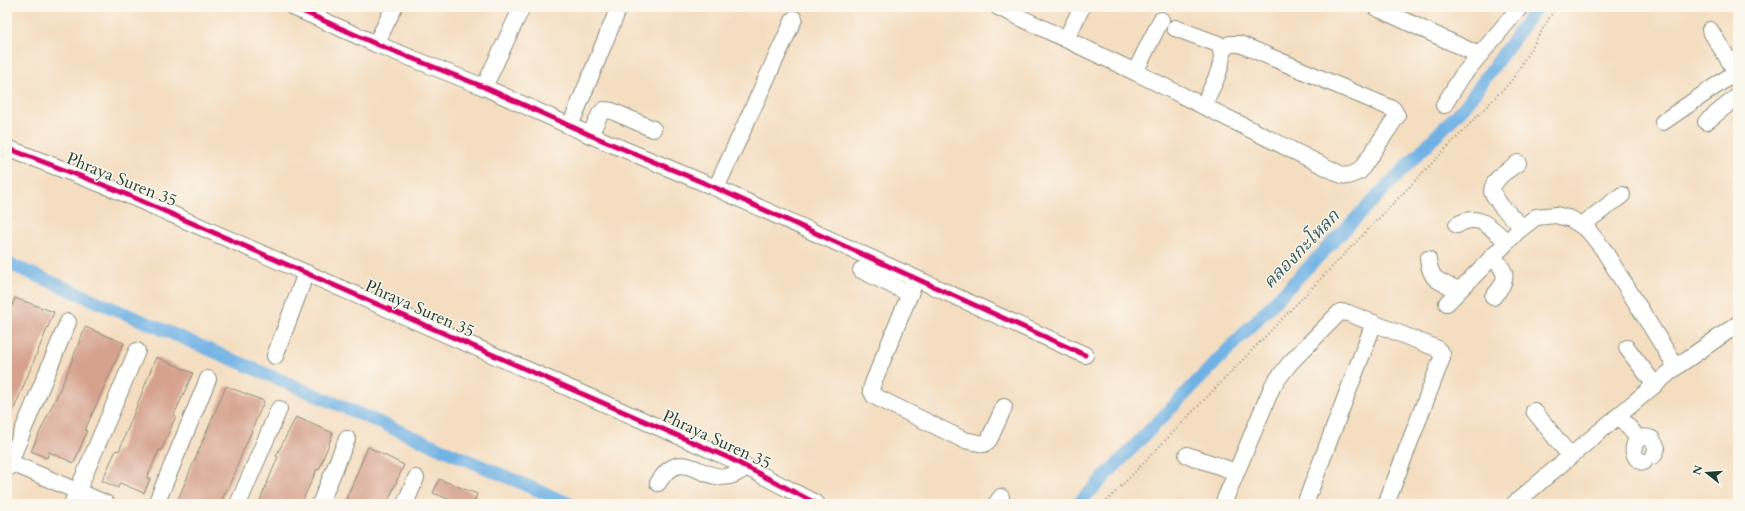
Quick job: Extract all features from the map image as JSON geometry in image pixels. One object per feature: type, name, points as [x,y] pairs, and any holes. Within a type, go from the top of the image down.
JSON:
[{"type":"street","points":[[293,7],[376,44],[484,87],[590,135],[716,188],[1085,355]]},
{"type":"street","points":[[376,44],[394,7]]},
{"type":"street","points":[[484,87],[522,7]]},
{"type":"street","points":[[570,126],[619,7]]},
{"type":"street","points":[[999,7],[1135,72],[1342,175],[1348,176],[1360,171],[1397,116],[1393,109],[1240,44],[1230,44],[1222,50]]},
{"type":"street","points":[[1066,39],[1082,7]]},
{"type":"street","points":[[1375,7],[1479,55]]},
{"type":"street","points":[[1444,105],[1462,76],[1520,7]]},
{"type":"street","points":[[716,188],[794,19]]},
{"type":"street","points":[[1135,72],[1168,24],[1218,44],[1222,50],[1222,62],[1203,106]]},
{"type":"street","points":[[1663,122],[1737,73],[1710,30]]},
{"type":"street","points":[[1706,122],[1738,96]]},
{"type":"street","points":[[590,135],[600,114],[604,110],[612,111],[653,129]]},
{"type":"street","name":"Phraya Suren 35","points":[[7,148],[114,189],[306,273],[746,467],[817,504]]},
{"type":"street","points":[[1518,163],[1502,174],[1493,185],[1492,192],[1501,206],[1522,227]]},
{"type":"street","points":[[1582,225],[1622,195]]},
{"type":"street","points":[[1447,303],[1506,241],[1522,227],[1536,216],[1556,215],[1582,225],[1603,249],[1676,367]]},
{"type":"street","points":[[1458,225],[1467,220],[1477,220],[1490,227],[1506,241]]},
{"type":"street","points":[[1492,256],[1503,268],[1505,276],[1503,284],[1493,297]]},
{"type":"street","points":[[1428,259],[1430,273],[1437,280],[1459,290]]},
{"type":"street","points":[[862,270],[910,294]]},
{"type":"street","points":[[275,356],[306,273]]},
{"type":"street","points":[[916,279],[873,383],[871,390],[874,396],[957,437],[976,444],[984,444],[989,440],[1004,407]]},
{"type":"street","points":[[1223,504],[1273,386],[1290,363],[1340,312],[1348,313],[1436,348],[1442,354],[1442,358],[1386,504]]},
{"type":"street","points":[[68,322],[8,464],[75,498],[107,504]]},
{"type":"street","points":[[1305,504],[1374,323]]},
{"type":"street","points":[[1514,504],[1676,367],[1738,324]]},
{"type":"street","points":[[1627,348],[1655,385]]},
{"type":"street","points":[[75,498],[137,351]]},
{"type":"street","points":[[156,504],[208,379]]},
{"type":"street","points":[[238,504],[279,409]]},
{"type":"street","points":[[1534,411],[1570,456]]},
{"type":"street","points":[[1619,416],[1638,438],[1643,437],[1652,439],[1657,448],[1649,458]]},
{"type":"street","points":[[320,504],[347,439]]},
{"type":"street","points":[[1187,455],[1236,472]]},
{"type":"street","points":[[658,483],[669,469],[676,466],[686,466],[721,478],[738,474],[746,467]]},
{"type":"street","points":[[405,504],[416,478]]},
{"type":"path","points":[[1104,504],[1512,80],[1556,7]]},
{"type":"building","points":[[15,298],[54,312],[7,426],[7,318]]},
{"type":"building","points":[[85,327],[124,343],[85,430],[87,431],[74,463],[49,452],[47,458],[31,451],[66,376]]},
{"type":"building","points":[[156,357],[193,373],[174,415],[176,416],[161,451],[159,450],[147,478],[150,479],[144,493],[120,483],[118,488],[102,481],[116,450],[119,451]]},
{"type":"building","points":[[226,386],[264,401],[238,466],[220,504],[176,504]]},
{"type":"building","points":[[296,417],[333,433],[319,470],[317,469],[301,504],[270,504],[260,500],[278,457],[276,456]]},
{"type":"building","points":[[368,447],[404,465],[387,504],[344,504]]},
{"type":"building","points":[[439,479],[477,494],[473,504],[461,504],[433,493]]},
{"type":"waterway","name":"คลองกะโหลก","points":[[1078,504],[1465,106],[1537,7]]},
{"type":"waterway","points":[[7,263],[570,504]]},
{"type":"cycle path","points":[[293,7],[376,44],[484,87],[590,135],[716,188],[1085,355]]},
{"type":"cycle path","points":[[7,148],[114,189],[729,458],[817,504]]}]
